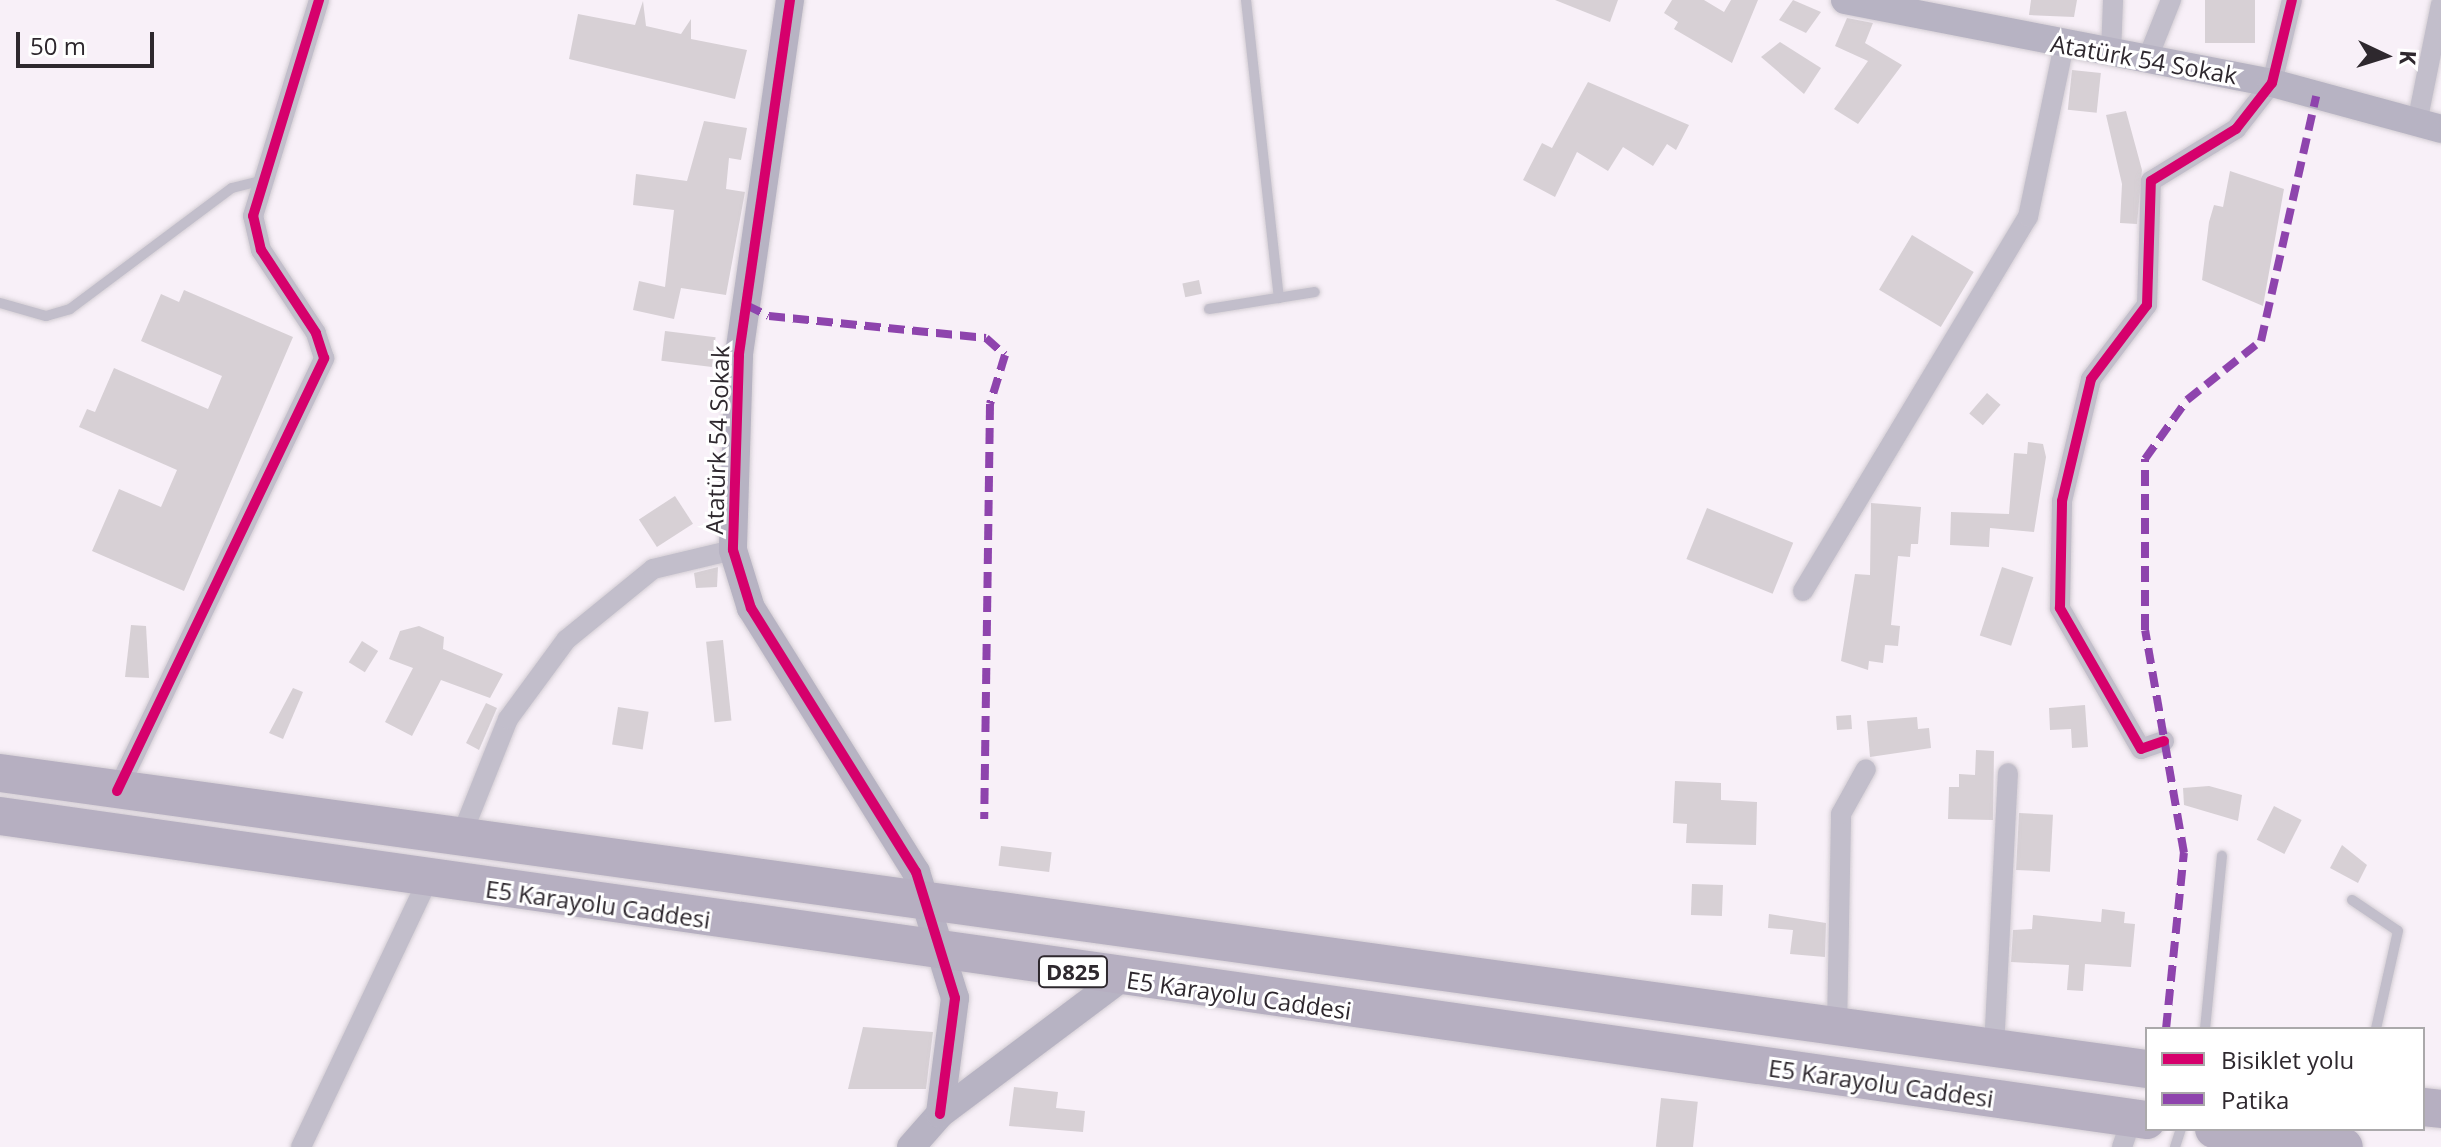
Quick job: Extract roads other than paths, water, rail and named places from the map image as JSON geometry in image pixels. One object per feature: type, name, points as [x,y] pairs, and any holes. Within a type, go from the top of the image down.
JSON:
[{"type":"highway","name":"E5 Karayolu Caddesi","points":[[0,773],[460,839],[2145,1069]]},
{"type":"highway","name":"E5 Karayolu Caddesi","points":[[0,816],[2134,1128]]},
{"type":"highway","points":[[2223,1131],[2270,1142],[2344,1147]]},
{"type":"street","points":[[117,791],[324,358],[316,333],[261,250],[253,216],[319,0]]},
{"type":"street","name":"Atatürk 54 Sokak","points":[[790,0],[739,355],[733,550],[751,608],[916,872],[955,998],[940,1114]]},
{"type":"street","name":"Atatürk 54 Sokak","points":[[1845,0],[2272,83],[2429,126]]},
{"type":"street","points":[[2111,53],[2113,0]]},
{"type":"street","points":[[2147,60],[2171,0]]},
{"type":"street","points":[[2164,741],[2141,749],[2060,608],[2062,501],[2091,379],[2147,305],[2151,181],[2236,129],[2272,83],[2292,0]]},
{"type":"street","points":[[2429,126],[2441,4]]},
{"type":"street","points":[[1803,591],[2028,217],[2064,44]]},
{"type":"street","points":[[460,839],[508,719],[566,640],[653,569],[733,550]]},
{"type":"street","points":[[1837,1027],[1841,814],[1866,769]]},
{"type":"street","points":[[1994,1048],[2008,773]]},
{"type":"street","points":[[301,1147],[428,879]]},
{"type":"street","points":[[911,1147],[940,1114],[1120,979]]},
{"type":"lane","points":[[1246,0],[1279,298]]},
{"type":"lane","points":[[0,303],[46,316],[70,309],[232,188],[264,180]]},
{"type":"lane","points":[[1209,309],[1315,292]]},
{"type":"lane","points":[[2205,1027],[2222,856]]},
{"type":"lane","points":[[2352,900],[2398,931],[2376,1027]]}]
